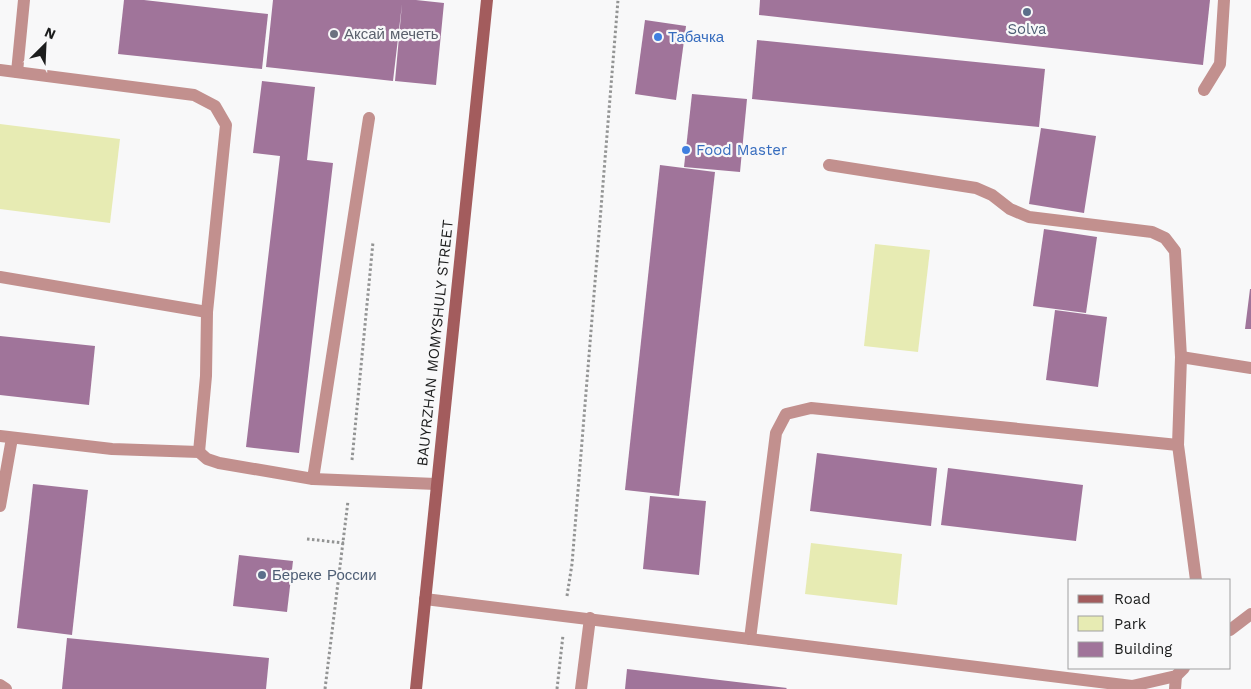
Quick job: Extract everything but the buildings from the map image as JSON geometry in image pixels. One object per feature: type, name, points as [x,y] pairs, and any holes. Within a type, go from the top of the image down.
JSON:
[{"type":"main road","name":"BAUYRZHAN MOMYSHULY STREET","points":[[416,689],[487,0]]},
{"type":"street","points":[[17,72],[24,0]]},
{"type":"street","points":[[1204,90],[1220,64],[1224,0]]},
{"type":"street","points":[[0,70],[194,95],[215,106],[226,125],[207,312],[206,376],[199,452]]},
{"type":"street","points":[[314,479],[369,118]]},
{"type":"street","points":[[828,165],[976,188],[992,195],[1010,209],[1029,217],[1152,232],[1165,238],[1174,251],[1181,357],[1178,445],[1196,579]]},
{"type":"street","points":[[0,277],[207,312]]},
{"type":"street","points":[[1181,357],[1251,368]]},
{"type":"street","points":[[750,639],[776,433],[786,414],[811,408],[1178,445]]},
{"type":"street","points":[[0,506],[6,437],[112,449],[199,452],[207,459],[219,463],[314,479],[350,482],[436,484]]},
{"type":"street","points":[[425,599],[1132,686],[1178,678]]},
{"type":"street","points":[[1231,629],[1251,614]]},
{"type":"street","points":[[581,689],[590,618]]},
{"type":"street","points":[[0,685],[6,689]]},
{"type":"path","points":[[557,689],[572,554],[618,0]]},
{"type":"path","points":[[326,689],[344,542],[373,238]]},
{"type":"path","points":[[307,539],[344,542]]},
{"type":"green space","points":[[0,124],[120,139],[110,223],[0,209]]},
{"type":"green space","points":[[875,244],[930,250],[918,352],[864,346]]},
{"type":"green space","points":[[811,543],[902,554],[897,605],[805,594]]},
{"type":"place","name":"Solva","points":[[1027,12]]},
{"type":"place","name":"Аксай мечеть","points":[[334,34]]},
{"type":"place","name":"Табачка","points":[[658,37]]},
{"type":"place","name":"Food Master","points":[[686,150]]},
{"type":"place","name":"Береке России","points":[[262,575]]}]
